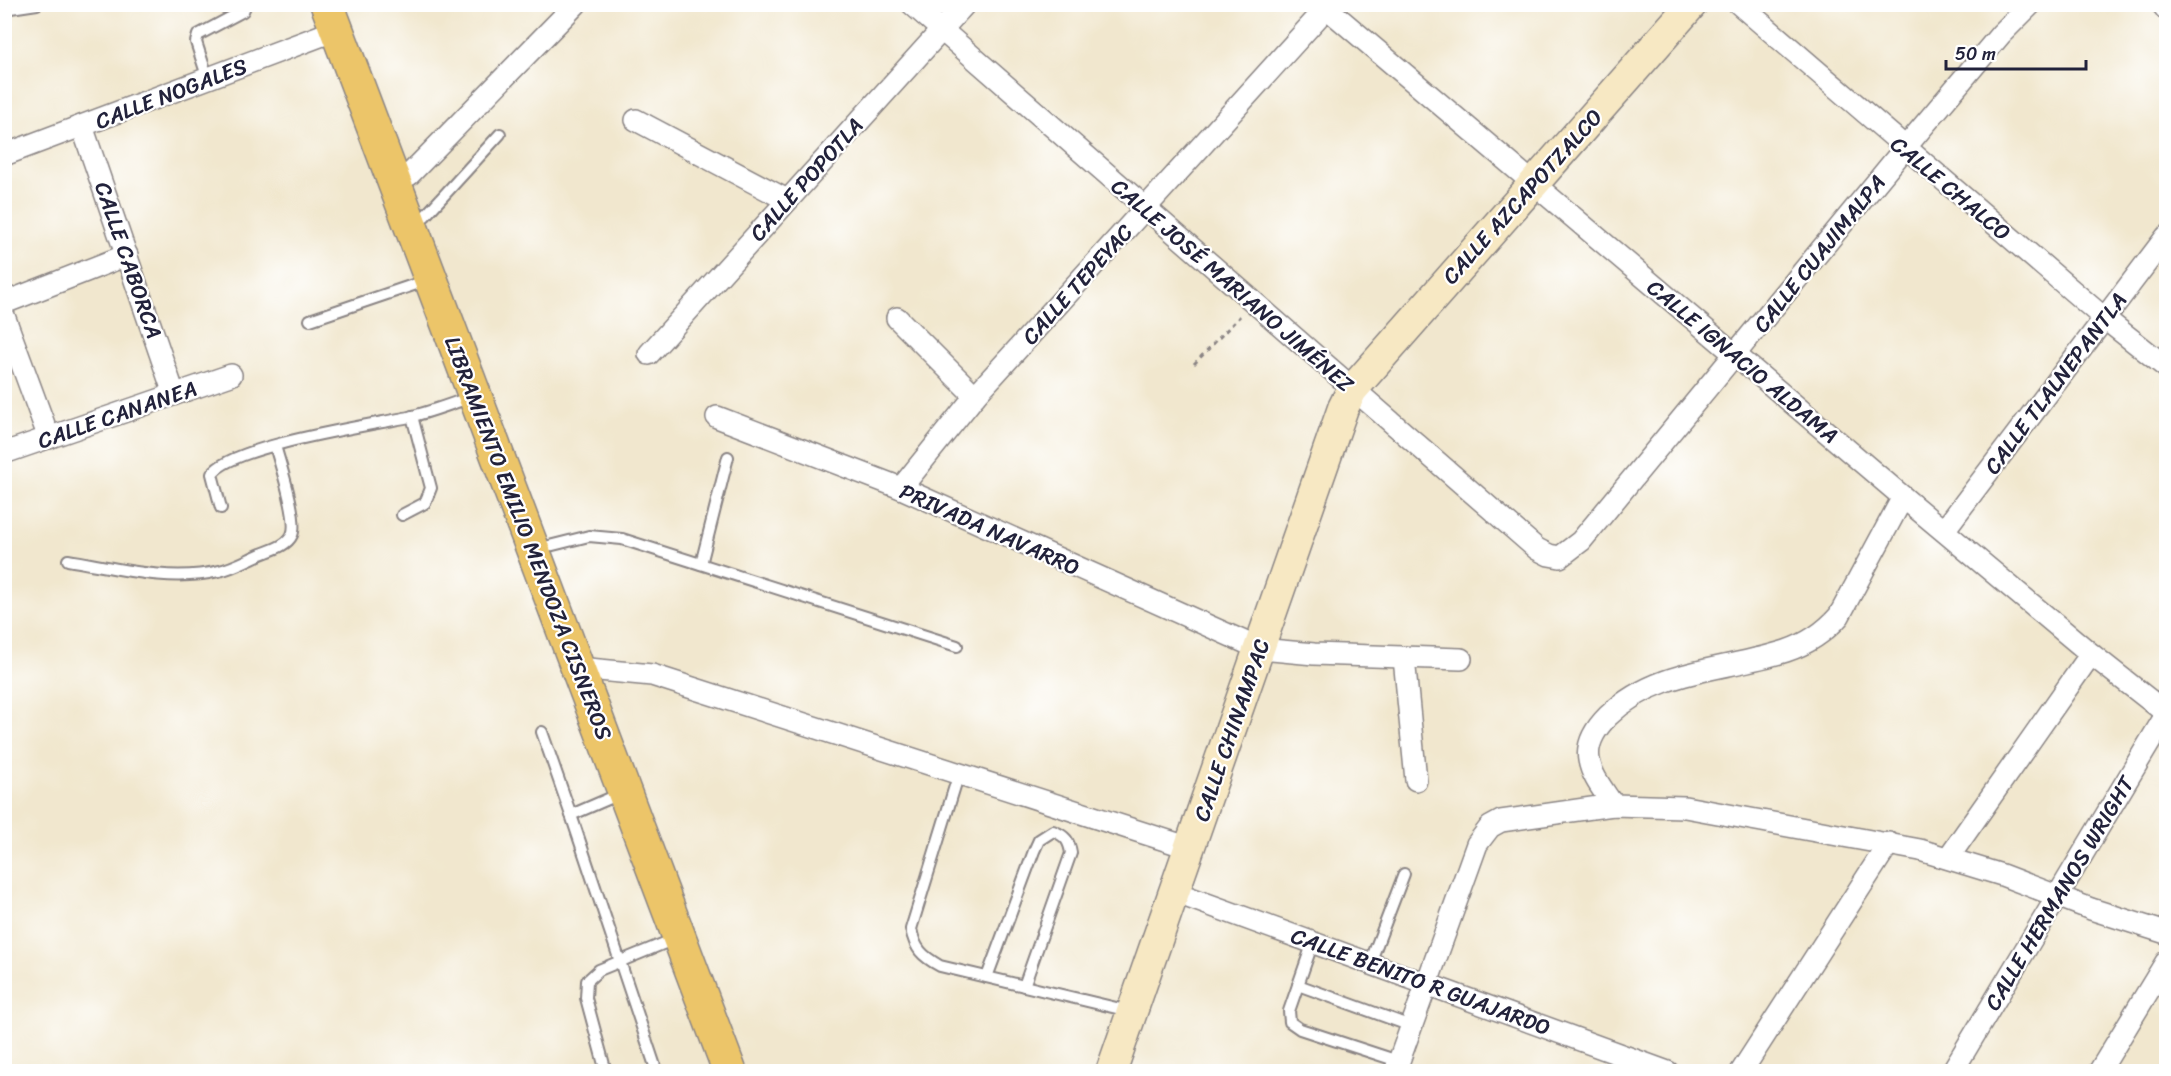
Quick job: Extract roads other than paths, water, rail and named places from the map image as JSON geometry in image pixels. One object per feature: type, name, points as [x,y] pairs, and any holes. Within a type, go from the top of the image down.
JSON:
[{"type":"main road","name":"LIBRAMIENTO EMILIO MENDOZA CISNEROS","points":[[332,17],[730,1071]]},
{"type":"street","points":[[393,180],[409,175],[576,4]]},
{"type":"street","name":"CALLE JOSÉ MARIANO JIMÉNEZ","points":[[912,4],[1252,303],[1537,549],[1549,555],[1560,556]]},
{"type":"street","name":"CALLE POPOTLA","points":[[649,354],[965,4]]},
{"type":"street","name":"CALLE AZCAPOTZALCO","points":[[1352,390],[1692,4]]},
{"type":"street","name":"CALLE CHALCO","points":[[1739,4],[1904,148],[2104,318],[2166,367]]},
{"type":"street","name":"CALLE CUAJIMALPA","points":[[1560,556],[1581,541],[1904,148],[2001,34],[2031,4]]},
{"type":"street","points":[[2162,4],[2166,9]]},
{"type":"street","name":"CALLE IGNACIO ALDAMA","points":[[1326,6],[1903,497],[1945,529],[2091,654],[2166,714]]},
{"type":"street","name":"CALLE TEPEYAC","points":[[901,488],[975,396],[1326,6]]},
{"type":"street","name":"CALLE NOGALES","points":[[4,155],[208,79],[332,17]]},
{"type":"street","points":[[636,120],[787,200]]},
{"type":"street","name":"CALLE CABORCA","points":[[82,126],[174,394]]},
{"type":"street","name":"CALLE TLALNEPANTLA","points":[[1945,529],[2166,237]]},
{"type":"street","points":[[4,303],[128,255]]},
{"type":"street","points":[[4,316],[49,438]]},
{"type":"street","points":[[897,318],[975,396]]},
{"type":"street","name":"CALLE CANANEA","points":[[4,453],[231,375]]},
{"type":"street","name":"CALLE CHINAMPAC","points":[[1111,1071],[1343,408],[1352,390]]},
{"type":"street","name":"PRIVADA NAVARRO","points":[[717,417],[901,488],[1260,649]]},
{"type":"street","points":[[1612,805],[1593,772],[1589,758],[1591,742],[1599,725],[1630,696],[1649,687],[1687,672],[1785,651],[1810,641],[1827,630],[1839,616],[1903,497]]},
{"type":"street","points":[[1260,649],[1404,658],[1461,659]]},
{"type":"street","points":[[1948,858],[2091,654]]},
{"type":"street","points":[[1404,658],[1416,780]]},
{"type":"street","points":[[578,668],[652,675],[1190,849]]},
{"type":"street","name":"CALLE HERMANOS WRIGHT","points":[[1952,1071],[2166,714]]},
{"type":"street","points":[[1396,1066],[1478,844],[1490,827],[1501,821],[1612,805],[1685,807],[1890,843],[1948,858],[2166,933]]},
{"type":"street","points":[[1741,1071],[1890,843]]},
{"type":"street","name":"CALLE BENITO R GUAJARDO","points":[[1174,892],[1668,1071]]},
{"type":"street","points":[[2099,1071],[2166,962]]},
{"type":"lane","points":[[4,9],[37,4]]},
{"type":"lane","points":[[208,79],[196,42],[198,36],[243,11],[246,4]]},
{"type":"lane","points":[[409,221],[425,216],[500,134]]},
{"type":"lane","points":[[310,320],[431,279]]},
{"type":"lane","points":[[221,508],[212,474],[216,468],[231,460],[275,446],[412,416],[475,396]]},
{"type":"lane","points":[[402,515],[425,503],[431,488],[412,416]]},
{"type":"lane","points":[[68,560],[168,576],[196,575],[226,569],[284,545],[294,530],[289,495],[275,446]]},
{"type":"lane","points":[[701,564],[728,457]]},
{"type":"lane","points":[[534,550],[555,542],[603,536],[622,539],[957,646]]},
{"type":"lane","points":[[542,732],[657,1071]]},
{"type":"lane","points":[[959,773],[911,929],[914,946],[924,957],[940,966],[1132,1012]]},
{"type":"lane","points":[[571,815],[625,792]]},
{"type":"lane","points":[[987,977],[1034,851],[1039,840],[1053,831],[1064,835],[1071,853],[1024,986]]},
{"type":"lane","points":[[1370,963],[1404,874]]},
{"type":"lane","points":[[606,1071],[584,988],[590,977],[598,970],[620,960],[680,937]]},
{"type":"lane","points":[[1313,942],[1288,1017],[1294,1025],[1396,1066]]},
{"type":"lane","points":[[1298,986],[1411,1026]]}]
